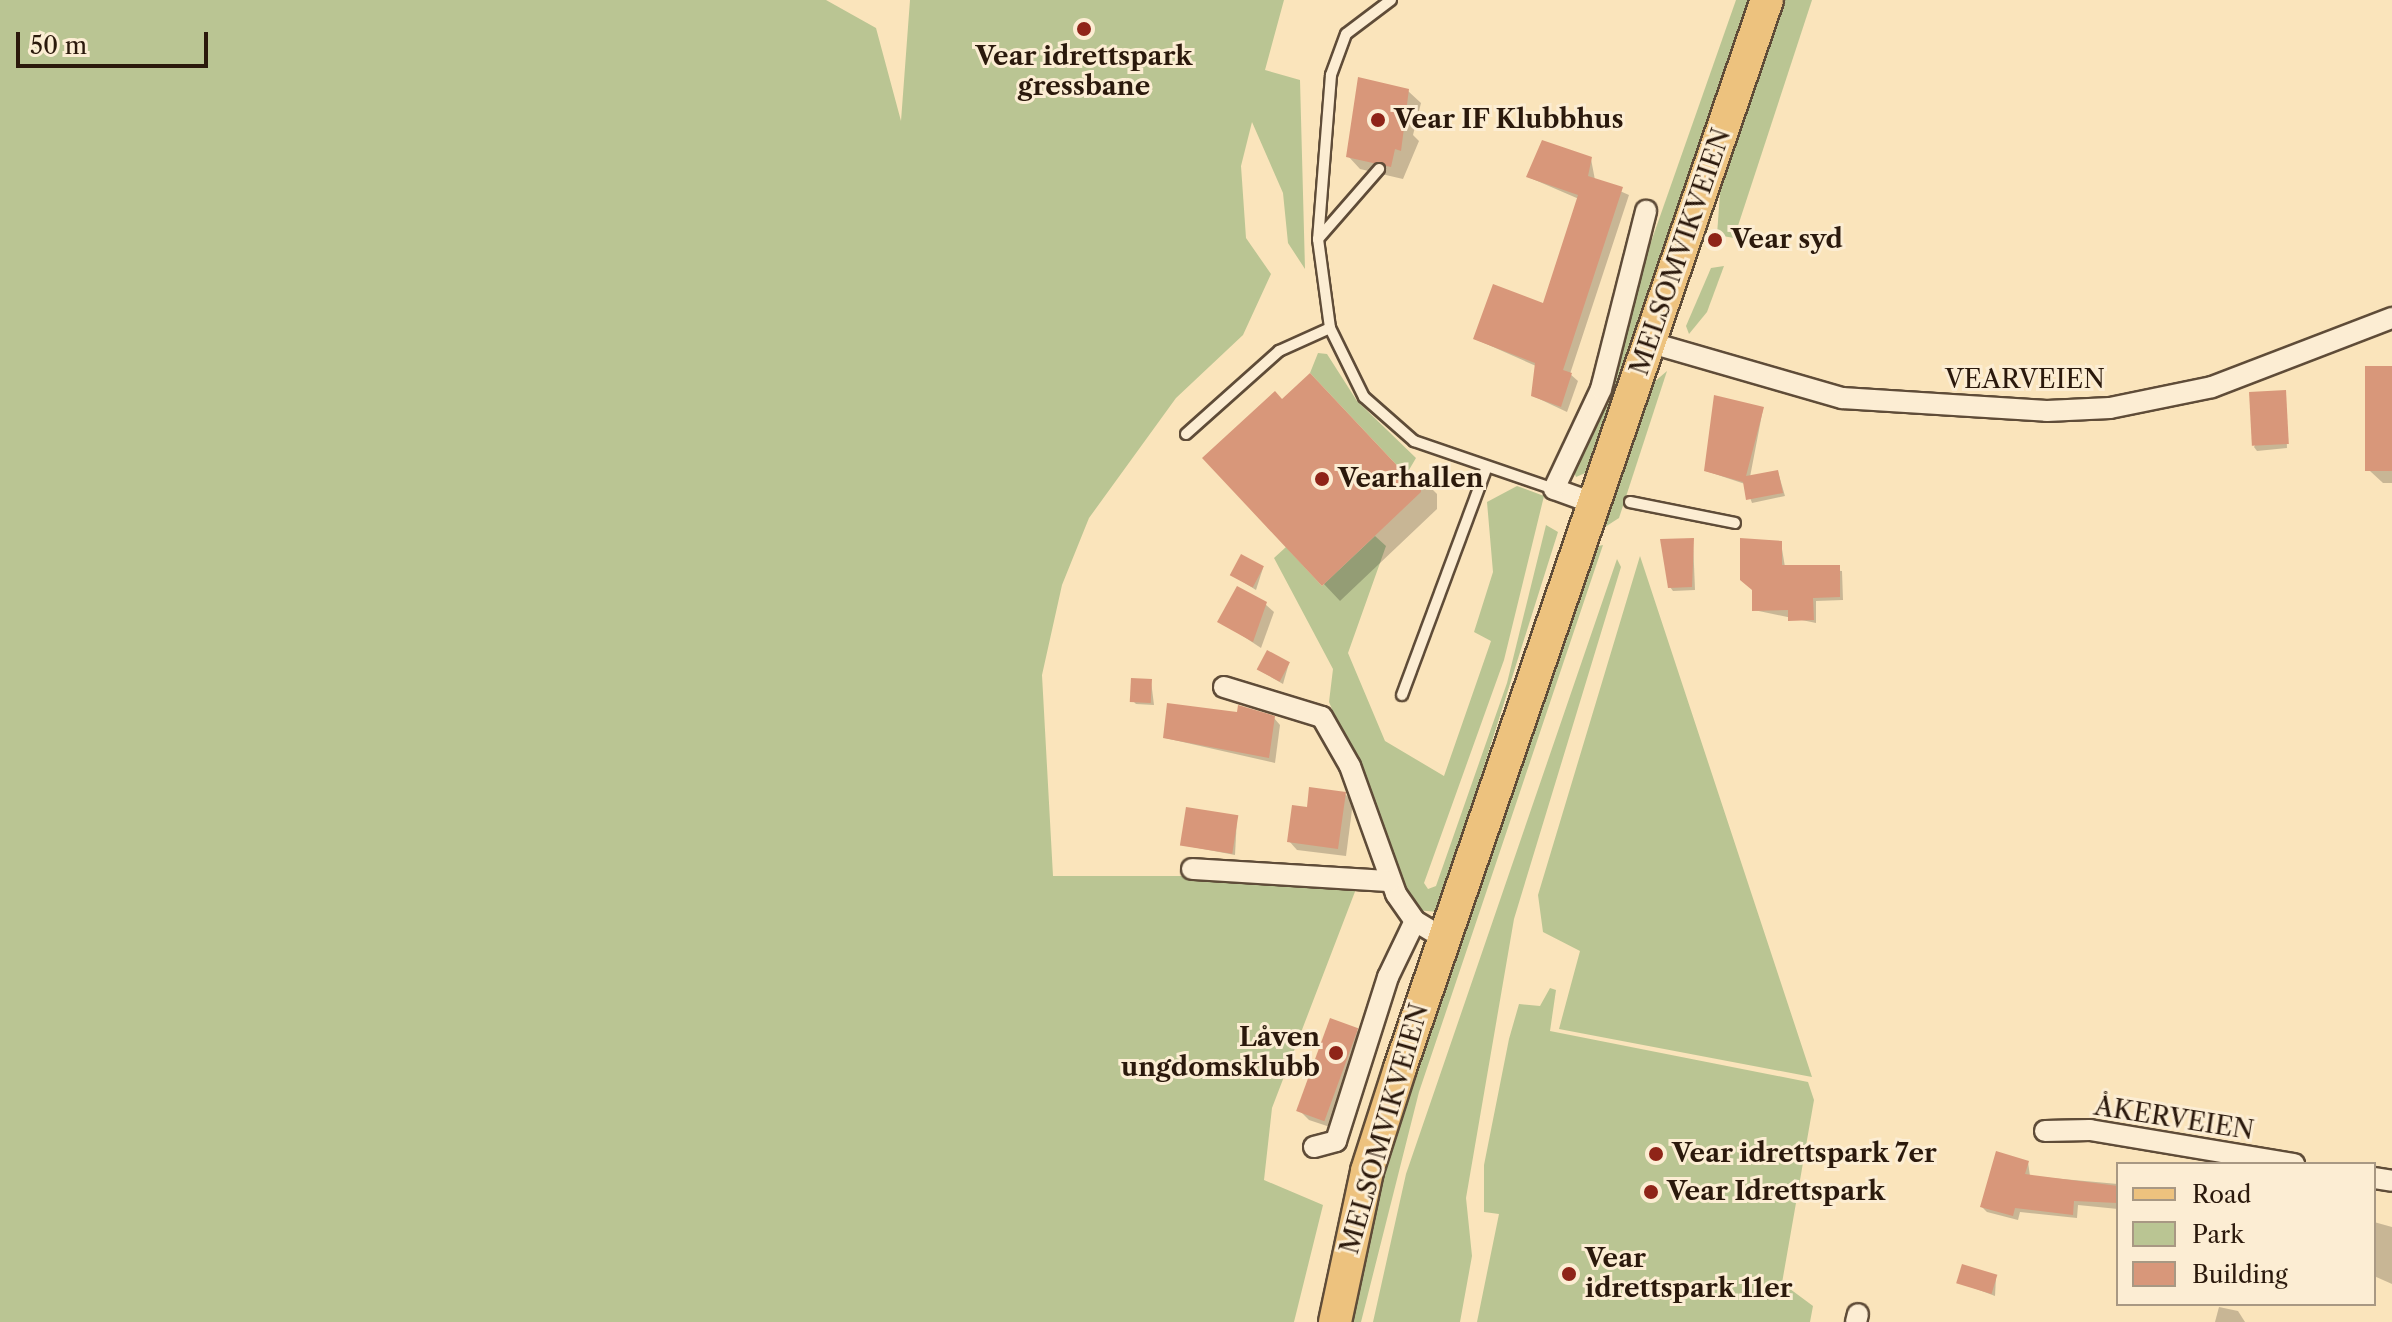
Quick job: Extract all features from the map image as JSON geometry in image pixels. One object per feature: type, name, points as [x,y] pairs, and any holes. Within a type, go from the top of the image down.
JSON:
[{"type":"main road","name":"MELSOMVIKVEIEN","points":[[1335,1322],[1367,1171],[1443,938],[1767,0]]},
{"type":"street","name":"MELSOMVIKVEIEN","points":[[1554,489],[1601,389],[1646,211]]},
{"type":"street","name":"VEARVEIEN","points":[[1651,343],[1842,398],[2047,411],[2199,390],[2392,318]]},
{"type":"street","points":[[1554,489],[1593,503]]},
{"type":"street","points":[[1224,687],[1322,717],[1350,766],[1390,881],[1415,921],[1443,938]]},
{"type":"street","points":[[1192,869],[1390,881]]},
{"type":"street","name":"MELSOMVIKVEIEN","points":[[1314,1147],[1336,1141],[1388,977],[1415,921]]},
{"type":"street","name":"ÅKERVEIEN","points":[[2045,1131],[2090,1130],[2282,1162]]},
{"type":"lane","points":[[1391,0],[1346,34],[1331,75],[1318,239],[1330,328],[1345,368],[1386,419],[1422,445],[1554,489]]},
{"type":"lane","points":[[1318,239],[1379,169]]},
{"type":"lane","points":[[1186,434],[1279,351],[1330,328]]},
{"type":"lane","points":[[1402,695],[1487,467]]},
{"type":"lane","points":[[1630,502],[1735,523]]},
{"type":"green space","points":[[0,0],[826,0],[876,28],[901,121],[910,0],[1284,0],[1265,70],[1300,80],[1305,269],[1288,243],[1283,193],[1252,122],[1241,166],[1246,238],[1271,274],[1243,335],[1176,398],[1089,518],[1062,585],[1042,675],[1053,876],[1226,876],[1356,889],[1272,1108],[1264,1180],[1323,1205],[1294,1322],[0,1322]]},
{"type":"green space","points":[[1736,0],[1751,0],[1590,471],[1576,477],[1572,467]]},
{"type":"green space","points":[[1782,0],[1812,0],[1734,238],[1717,235],[1721,179]]},
{"type":"green space","points":[[1724,266],[1707,312],[1689,334],[1686,326],[1711,268]]},
{"type":"green space","points":[[1318,353],[1327,354],[1357,401],[1416,458],[1406,475],[1310,373]]},
{"type":"green space","points":[[1667,371],[1619,518],[1605,527],[1653,383]]},
{"type":"green space","points":[[1517,486],[1544,496],[1504,660],[1424,883],[1428,889],[1436,886],[1507,683],[1546,525],[1558,532],[1438,912],[1416,910],[1329,702],[1333,669],[1274,558],[1286,547],[1322,586],[1375,536],[1386,546],[1348,653],[1385,741],[1444,776],[1491,641],[1474,632],[1493,572],[1487,502]]},
{"type":"green space","points":[[1603,545],[1419,1092],[1361,1322],[1353,1322],[1382,1172],[1437,999],[1594,547]]},
{"type":"green space","points":[[1640,556],[1812,1077],[1559,1029],[1580,951],[1543,932],[1538,895]]},
{"type":"green space","points":[[1617,559],[1621,567],[1514,919],[1466,1198],[1472,1256],[1460,1322],[1373,1322],[1406,1174]]},
{"type":"green space","name":"Vear Idrettspark","points":[[1550,988],[1556,990],[1550,1031],[1808,1082],[1814,1100],[1782,1283],[1813,1306],[1810,1322],[1477,1322],[1499,1214],[1484,1212],[1484,1165],[1509,1039],[1519,1004],[1540,1006]]},
{"type":"building","name":"Vear IF Klubbhus","points":[[1358,77],[1409,89],[1401,151],[1395,149],[1391,167],[1346,157]]},
{"type":"building","points":[[1542,140],[1592,157],[1588,176],[1623,187],[1563,370],[1572,373],[1561,407],[1531,396],[1535,363],[1473,339],[1493,284],[1543,303],[1578,195],[1526,177]]},
{"type":"building","points":[[2365,366],[2392,366],[2392,471],[2365,471]]},
{"type":"building","name":"Vearhallen","points":[[1310,373],[1406,475],[1421,475],[1421,492],[1322,586],[1202,458],[1275,391],[1282,399]]},
{"type":"building","points":[[2286,390],[2289,444],[2252,446],[2249,392]]},
{"type":"building","points":[[1714,395],[1764,407],[1746,476],[1778,470],[1783,493],[1746,500],[1743,482],[1704,471]]},
{"type":"building","points":[[1694,538],[1692,587],[1668,588],[1660,539]]},
{"type":"building","points":[[1740,538],[1782,541],[1782,565],[1840,565],[1840,597],[1813,598],[1814,620],[1788,621],[1788,610],[1752,611],[1752,590],[1740,580]]},
{"type":"building","points":[[1241,554],[1264,566],[1253,587],[1230,575]]},
{"type":"building","points":[[1237,586],[1267,602],[1253,642],[1217,622]]},
{"type":"building","points":[[1267,650],[1290,662],[1280,682],[1257,669]]},
{"type":"building","points":[[1131,678],[1152,679],[1151,703],[1130,702]]},
{"type":"building","points":[[1167,703],[1237,712],[1238,705],[1275,716],[1269,758],[1163,738]]},
{"type":"building","points":[[1309,787],[1346,792],[1338,849],[1287,842],[1292,805],[1307,807]]},
{"type":"building","points":[[1186,807],[1238,815],[1232,854],[1180,846]]},
{"type":"building","name":"Låven ungdomsklubb","points":[[1330,1018],[1358,1028],[1324,1121],[1296,1111]]},
{"type":"building","points":[[1996,1151],[2029,1161],[2025,1174],[2116,1186],[2116,1203],[2074,1201],[2073,1215],[2015,1208],[2013,1216],[1980,1207]]},
{"type":"building","points":[[1962,1264],[1997,1275],[1992,1294],[1956,1283]]},
{"type":"place","name":"Vear idrettspark gressbane","points":[[1084,29]]},
{"type":"place","name":"Vear IF Klubbhus","points":[[1378,120]]},
{"type":"place","name":"Vear syd","points":[[1715,240]]},
{"type":"place","name":"Vearhallen","points":[[1322,479]]},
{"type":"place","name":"Låven ungdomsklubb","points":[[1336,1053]]},
{"type":"place","name":"Vear idrettspark 7er","points":[[1656,1154]]},
{"type":"place","name":"Vear Idrettspark","points":[[1651,1192]]},
{"type":"place","name":"Vear idrettspark 11er","points":[[1569,1274]]}]
